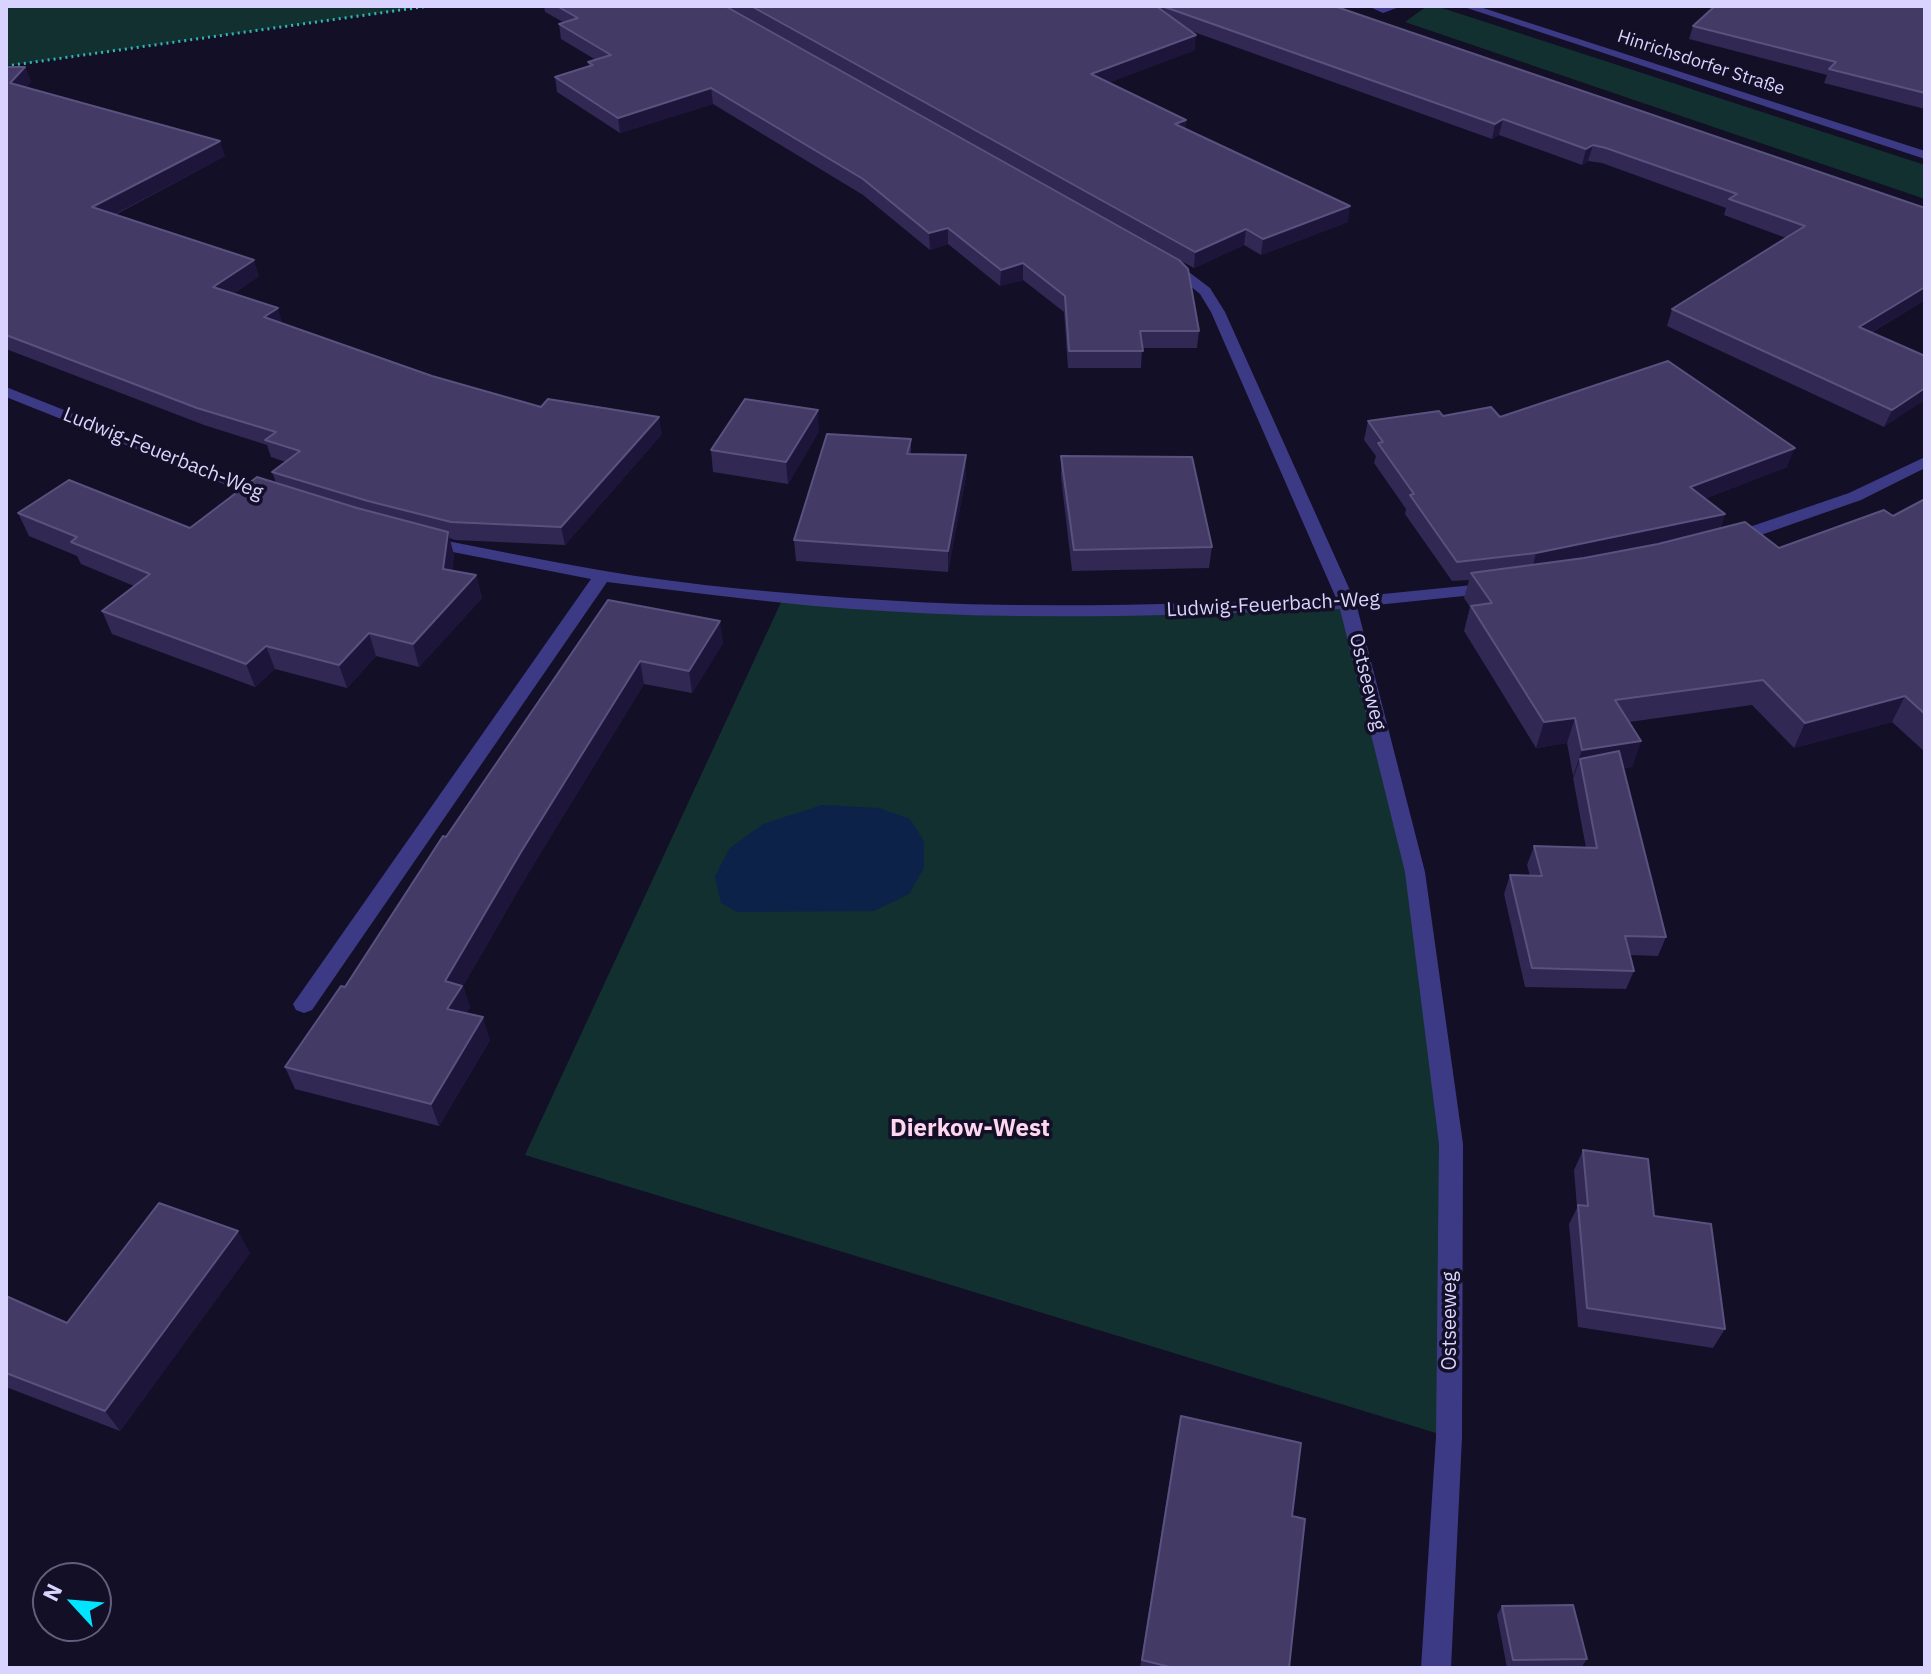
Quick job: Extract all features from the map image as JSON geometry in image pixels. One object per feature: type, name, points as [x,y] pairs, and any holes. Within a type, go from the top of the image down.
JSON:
[{"type":"street","points":[[1373,6],[1383,10],[1397,6]]},
{"type":"street","name":"Hinrichsdorfer Straße","points":[[1466,6],[1925,155]]},
{"type":"street","name":"Ostseeweg","points":[[1150,250],[1184,271],[1205,291],[1218,312],[1347,603],[1415,872],[1451,1144],[1449,1437],[1436,1668]]},
{"type":"street","name":"Ludwig-Feuerbach-Weg","points":[[6,392],[214,476],[286,501]]},
{"type":"street","points":[[1714,544],[1827,509],[1890,483],[1925,462]]},
{"type":"street","name":"Ludwig-Feuerbach-Weg","points":[[403,535],[602,576],[783,598],[986,610],[1170,610],[1347,603],[1517,585]]},
{"type":"street","points":[[304,1004],[602,576]]},
{"type":"path","points":[[6,66],[429,6]]},
{"type":"green space","points":[[6,6],[429,6],[6,66]]},
{"type":"green space","points":[[1427,6],[1436,6],[1925,165],[1925,199],[1405,22]]},
{"type":"green space","points":[[783,598],[986,610],[1347,603],[1415,872],[1451,1144],[1449,1437],[525,1155]]},
{"type":"water","points":[[822,805],[879,808],[910,819],[924,841],[924,868],[909,894],[874,911],[737,912],[721,903],[715,876],[730,848],[763,824]]},
{"type":"building","points":[[557,6],[725,6],[1179,260],[1188,269],[1199,331],[1140,331],[1143,351],[1069,351],[1065,296],[1023,263],[1001,270],[948,228],[929,233],[863,179],[711,88],[618,118],[555,77],[593,65],[588,62],[611,55],[559,24],[578,18]]},
{"type":"building","points":[[751,6],[1156,6],[1196,35],[1091,74],[1186,120],[1175,124],[1350,206],[1263,239],[1246,229],[1195,252]]},
{"type":"building","points":[[1162,6],[1334,6],[1925,208],[1925,287],[1859,327],[1925,356],[1925,388],[1892,410],[1672,309],[1805,226],[1729,199],[1737,194],[1606,148],[1593,145],[1586,149],[1503,119],[1495,124]]},
{"type":"building","points":[[1715,6],[1925,6],[1925,93],[1829,69],[1836,62],[1693,26]]},
{"type":"building","points":[[6,67],[25,67],[10,83],[220,141],[92,207],[254,260],[213,287],[278,308],[264,317],[432,376],[541,407],[548,399],[659,417],[561,527],[451,522],[272,472],[300,451],[265,440],[276,432],[197,408],[6,335]]},
{"type":"building","points":[[1668,361],[1795,448],[1690,487],[1725,514],[1536,553],[1457,562],[1410,495],[1414,494],[1378,443],[1383,442],[1368,421],[1439,411],[1443,416],[1491,407],[1500,417]]},
{"type":"building","points":[[745,399],[818,410],[786,462],[711,450]]},
{"type":"building","points":[[827,434],[911,439],[907,454],[966,455],[948,551],[794,540]]},
{"type":"building","points":[[1061,456],[1192,457],[1212,547],[1074,550]]},
{"type":"building","points":[[257,477],[448,532],[443,569],[476,575],[413,644],[369,633],[339,665],[266,646],[246,664],[102,611],[150,574],[71,542],[77,537],[18,513],[69,480],[190,528]]},
{"type":"building","points":[[1925,499],[1925,714],[1905,696],[1805,723],[1763,680],[1615,700],[1641,741],[1582,750],[1575,718],[1544,722],[1471,606],[1492,603],[1471,573],[1584,558],[1658,544],[1745,522],[1779,548],[1884,510],[1893,516]]},
{"type":"building","points":[[608,600],[720,621],[689,671],[640,661],[521,852],[445,981],[462,986],[447,1009],[483,1017],[431,1104],[285,1067],[341,986],[345,987],[443,836],[446,837]]},
{"type":"building","points":[[1619,751],[1666,937],[1625,936],[1634,971],[1532,968],[1510,875],[1542,876],[1534,846],[1597,848],[1580,759]]},
{"type":"building","points":[[1583,1150],[1648,1159],[1654,1216],[1711,1224],[1725,1329],[1587,1308],[1578,1205],[1588,1206]]},
{"type":"building","points":[[159,1203],[238,1231],[105,1411],[6,1373],[6,1296],[67,1323]]},
{"type":"building","points":[[1181,1416],[1301,1443],[1292,1516],[1305,1519],[1289,1668],[1174,1668],[1142,1660]]},
{"type":"building","points":[[1573,1605],[1587,1659],[1513,1660],[1502,1606]]},
{"type":"district","name":"Dierkow-West","points":[[970,1129]]}]
